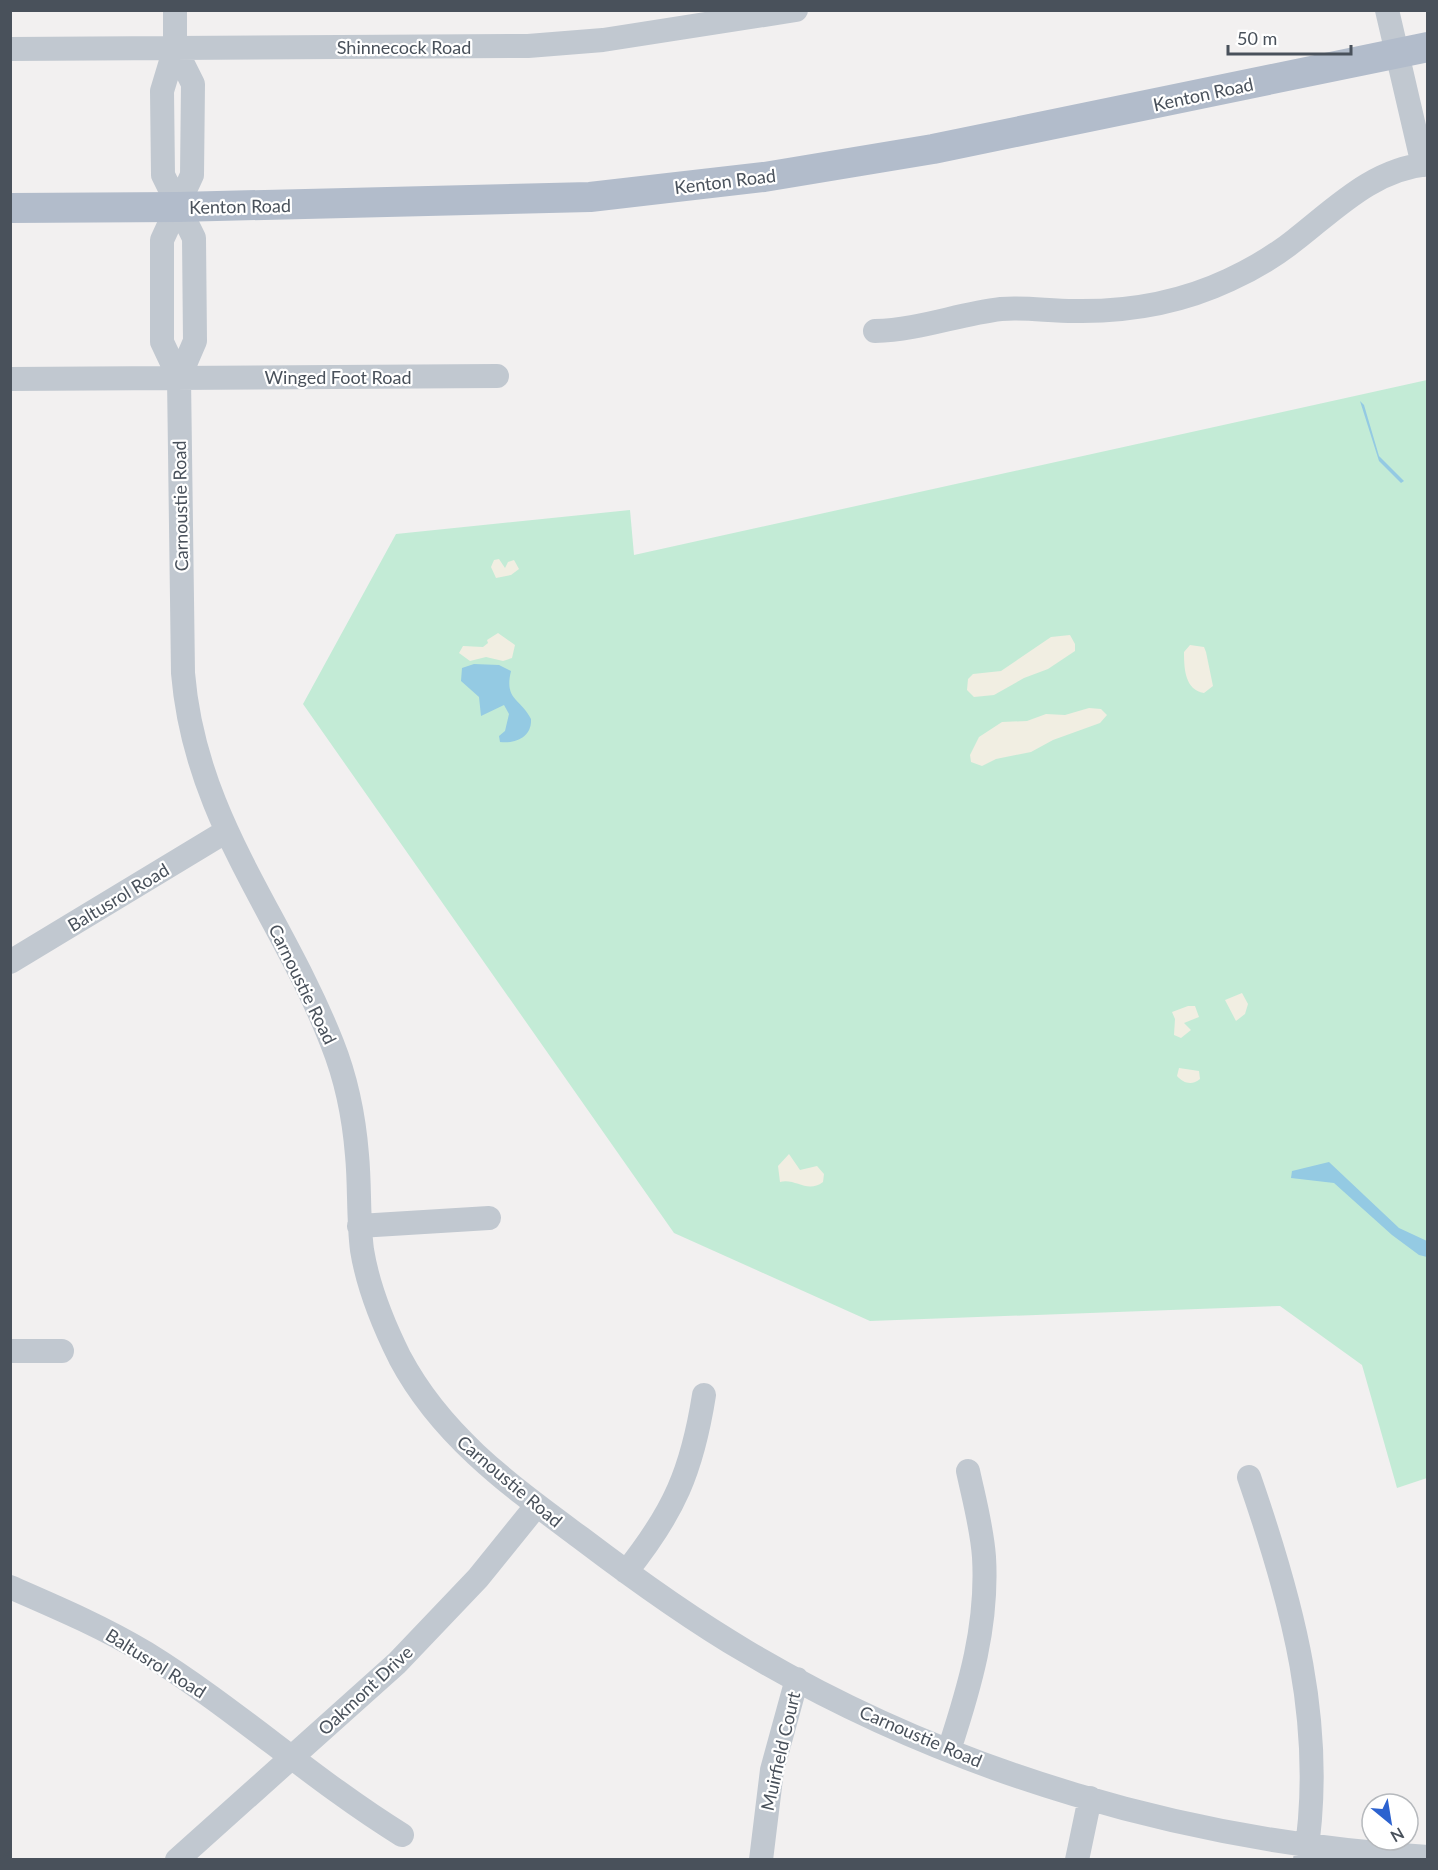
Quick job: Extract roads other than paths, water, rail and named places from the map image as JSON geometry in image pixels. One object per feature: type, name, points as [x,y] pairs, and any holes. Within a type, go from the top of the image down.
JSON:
[{"type":"main road","name":"Kenton Road","points":[[10,208],[178,207],[590,197],[764,177],[922,151],[1428,47]]},
{"type":"street","points":[[174,10],[175,48],[194,84],[192,175],[178,207]]},
{"type":"street","name":"Shinnecock Road","points":[[10,50],[564,44],[796,10]]},
{"type":"street","points":[[876,331],[903,330],[975,312],[1004,309],[1105,311],[1154,305],[1196,294],[1271,258],[1340,201],[1390,175],[1425,164],[1387,10]]},
{"type":"street","name":"Carnoustie Road","points":[[178,207],[194,238],[195,340],[178,378]]},
{"type":"street","name":"Carnoustie Road","points":[[178,207],[162,240],[162,342],[178,378],[183,673],[186,708],[203,776],[225,832],[305,982],[335,1050],[346,1087],[357,1154],[359,1226],[366,1268],[385,1326],[422,1395],[444,1424],[466,1447],[537,1505],[626,1572],[718,1634],[797,1679],[903,1731],[949,1750],[1090,1798],[1306,1853],[1428,1857]]},
{"type":"street","name":"Winged Foot Road","points":[[10,379],[497,376]]},
{"type":"street","name":"Baltusrol Road","points":[[10,962],[225,832]]},
{"type":"street","points":[[359,1226],[489,1218]]},
{"type":"street","points":[[10,1351],[62,1352]]},
{"type":"street","points":[[626,1572],[656,1534],[673,1505],[698,1436],[705,1395]]},
{"type":"street","points":[[949,1750],[971,1683],[982,1623],[984,1556],[968,1471]]},
{"type":"street","points":[[1249,1476],[1287,1592],[1302,1666],[1312,1752],[1306,1853]]},
{"type":"street","name":"Oakmont Drive","points":[[177,1860],[397,1663],[442,1618],[537,1505]]},
{"type":"street","name":"Baltusrol Road","points":[[10,1587],[75,1616],[145,1653],[202,1691],[290,1758],[402,1835]]},
{"type":"street","name":"Muirfield Court","points":[[761,1860],[772,1770],[797,1679]]},
{"type":"street","points":[[1077,1860],[1090,1798]]},
{"type":"water","points":[[1360,401],[1364,405],[1379,456],[1404,481],[1401,483],[1379,461]]},
{"type":"water","points":[[474,664],[499,665],[511,671],[509,681],[511,693],[531,719],[529,730],[522,738],[512,742],[500,742],[499,736],[505,731],[509,714],[504,705],[481,716],[479,697],[461,681],[462,668]]},
{"type":"water","points":[[1329,1162],[1399,1228],[1427,1241],[1427,1257],[1419,1255],[1392,1235],[1334,1183],[1291,1178],[1292,1171]]}]
